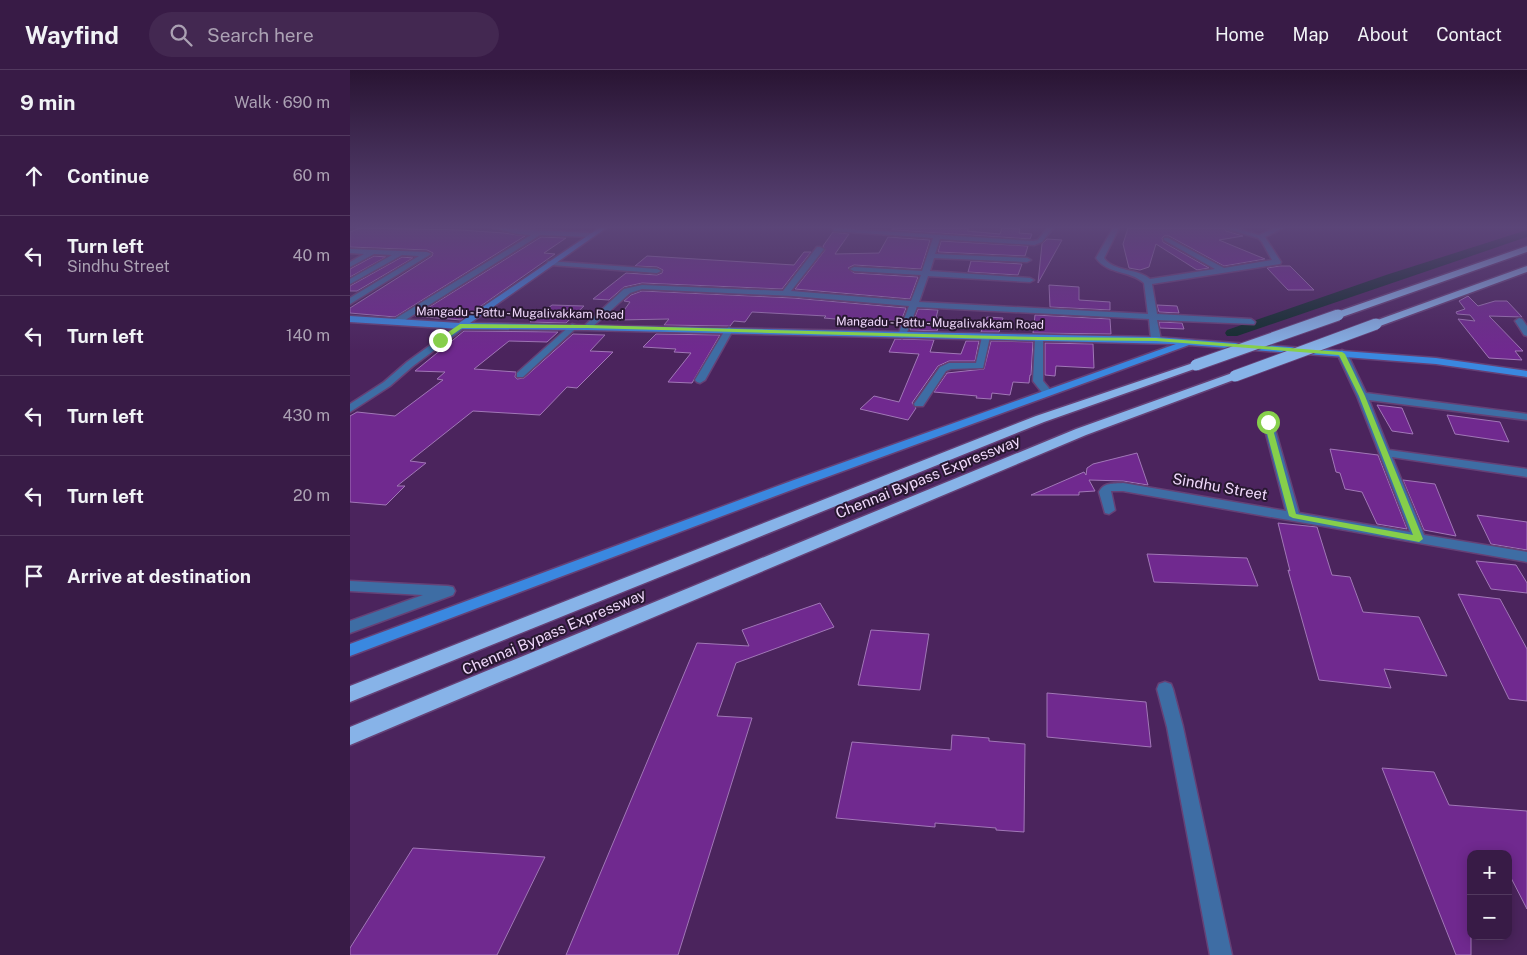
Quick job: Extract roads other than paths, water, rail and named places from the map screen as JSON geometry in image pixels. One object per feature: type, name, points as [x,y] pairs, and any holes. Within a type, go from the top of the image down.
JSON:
[{"type":"highway","name":"Chennai Bypass Expressway","points":[[350,694],[1040,419],[1469,269]]},
{"type":"highway","name":"Chennai Bypass Expressway","points":[[350,736],[1081,432],[1526,269]]},
{"type":"street","points":[[350,282],[372,269]]},
{"type":"street","points":[[350,302],[402,269]]},
{"type":"street","points":[[396,322],[480,269]]},
{"type":"street","points":[[350,409],[387,384],[417,358],[460,326],[542,269]]},
{"type":"street","points":[[634,269],[657,271]]},
{"type":"street","points":[[786,294],[805,269]]},
{"type":"street","points":[[902,335],[927,269]]},
{"type":"street","points":[[1118,269],[1143,277],[1148,282],[1156,340]]},
{"type":"street","points":[[1148,282],[1234,269]]},
{"type":"street","points":[[854,270],[1030,280]]},
{"type":"street","points":[[587,327],[627,291],[637,288],[786,294],[912,304],[1251,322]]},
{"type":"street","name":"Mangadu - Pattu - Mugalivakkam Road","points":[[350,319],[460,326],[587,327],[1156,340],[1436,361],[1527,374]]},
{"type":"street","points":[[1519,321],[1527,333]]},
{"type":"street","points":[[520,375],[572,327]]},
{"type":"street","points":[[700,380],[728,330]]},
{"type":"street","points":[[919,404],[943,369],[950,366],[980,366],[986,337]]},
{"type":"street","points":[[1039,338],[1037,375],[1038,381],[1048,393]]},
{"type":"street","points":[[350,650],[798,483],[1190,342]]},
{"type":"street","points":[[1342,354],[1362,396],[1419,539]]},
{"type":"street","points":[[1362,396],[1527,417]]},
{"type":"street","points":[[1268,422],[1293,516]]},
{"type":"street","points":[[1385,452],[1527,473]]},
{"type":"street","name":"Sindhu Street","points":[[1109,510],[1105,492],[1107,488],[1113,486],[1527,556]]},
{"type":"street","points":[[350,586],[448,591],[350,627]]},
{"type":"street","points":[[1165,689],[1175,727],[1222,955]]},
{"type":"waterway","points":[[1232,333],[1416,269]]}]
